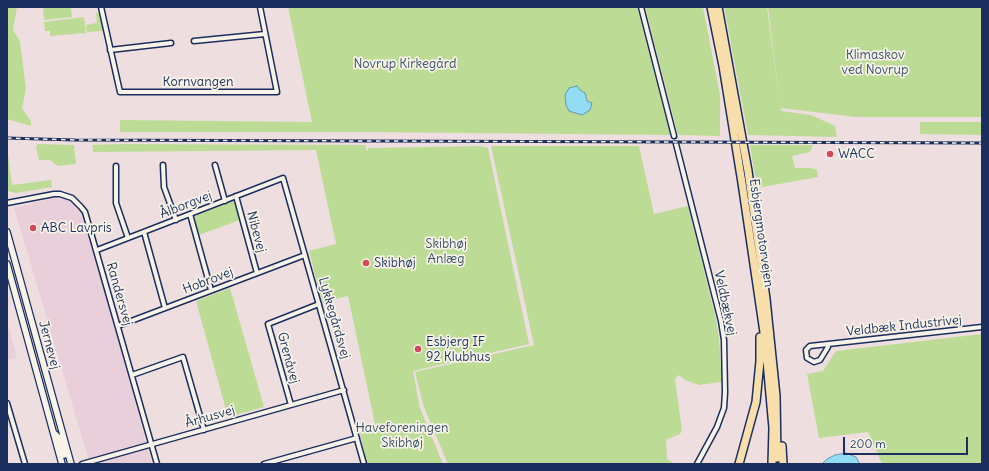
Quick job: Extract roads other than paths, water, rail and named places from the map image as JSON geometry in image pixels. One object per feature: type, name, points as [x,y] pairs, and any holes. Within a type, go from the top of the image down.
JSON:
[{"type":"highway","name":"Esbjergmotorvejen","points":[[711,7],[723,66],[765,339],[773,428],[772,464]]},
{"type":"highway","name":"Esbjergmotorvejen","points":[[718,7],[750,186],[766,299],[776,396],[778,446],[777,464]]},
{"type":"highway","points":[[739,464],[752,421],[758,386],[760,344],[758,299]]},
{"type":"highway","points":[[776,396],[783,464]]},
{"type":"main road","name":"Jernevej","points":[[7,232],[71,464]]},
{"type":"main road","name":"Jernevej","points":[[7,264],[62,464]]},
{"type":"main road","points":[[53,432],[60,439],[66,464]]},
{"type":"street","name":"Kornvangen","points":[[101,7],[120,92],[277,92],[260,7]]},
{"type":"street","points":[[641,7],[674,136]]},
{"type":"street","points":[[194,41],[266,34]]},
{"type":"street","points":[[110,50],[171,43]]},
{"type":"street","name":"Veldbækvej","points":[[676,144],[721,321],[724,340],[724,408],[717,427],[697,464]]},
{"type":"street","points":[[163,165],[164,187],[176,220]]},
{"type":"street","points":[[215,165],[225,201]]},
{"type":"street","points":[[116,166],[116,203],[128,238]]},
{"type":"street","name":"Ålborgvej","points":[[97,250],[283,178]]},
{"type":"street","name":"Lykkegårdsvej","points":[[283,178],[364,464]]},
{"type":"street","name":"Randersvej","points":[[7,203],[54,194],[72,198],[85,212],[97,250],[156,464]]},
{"type":"street","name":"Nibevej","points":[[236,196],[257,273]]},
{"type":"street","points":[[190,214],[211,290]]},
{"type":"street","points":[[144,232],[165,308]]},
{"type":"street","name":"Hobrovej","points":[[118,326],[305,255]]},
{"type":"street","name":"Grenåvej","points":[[291,405],[268,324],[319,304]]},
{"type":"street","name":"Veldbæk Industrivej","points":[[828,344],[828,347],[820,360],[814,362],[807,358],[806,351],[808,347],[828,344],[982,327]]},
{"type":"street","points":[[132,376],[183,357],[204,430]]},
{"type":"street","name":"Århusvej","points":[[82,464],[344,390]]},
{"type":"street","points":[[7,403],[24,464]]},
{"type":"street","points":[[264,464],[357,438]]},
{"type":"water","points":[[577,86],[585,93],[587,101],[592,103],[590,110],[582,115],[569,111],[566,105],[565,95],[569,88]]},
{"type":"water","points":[[846,453],[856,457],[860,464],[822,464],[827,459],[835,455]]},
{"type":"railway","points":[[7,138],[75,140],[982,143]]},
{"type":"place","name":"WACC","points":[[830,154]]},
{"type":"place","name":"ABC Lavpris","points":[[33,228]]},
{"type":"place","name":"Skibhøj","points":[[366,263]]},
{"type":"place","name":"Esbjerg IF 92 Klubhus","points":[[418,349]]},
{"type":"park label","name":"Klimaskov ved Novrup","points":[[875,62]]},
{"type":"park label","name":"Novrup Kirkegård","points":[[405,64]]},
{"type":"park label","name":"Skibhøj Anlæg","points":[[446,252]]},
{"type":"park label","name":"Haveforeningen Skibhøj","points":[[402,436]]}]
